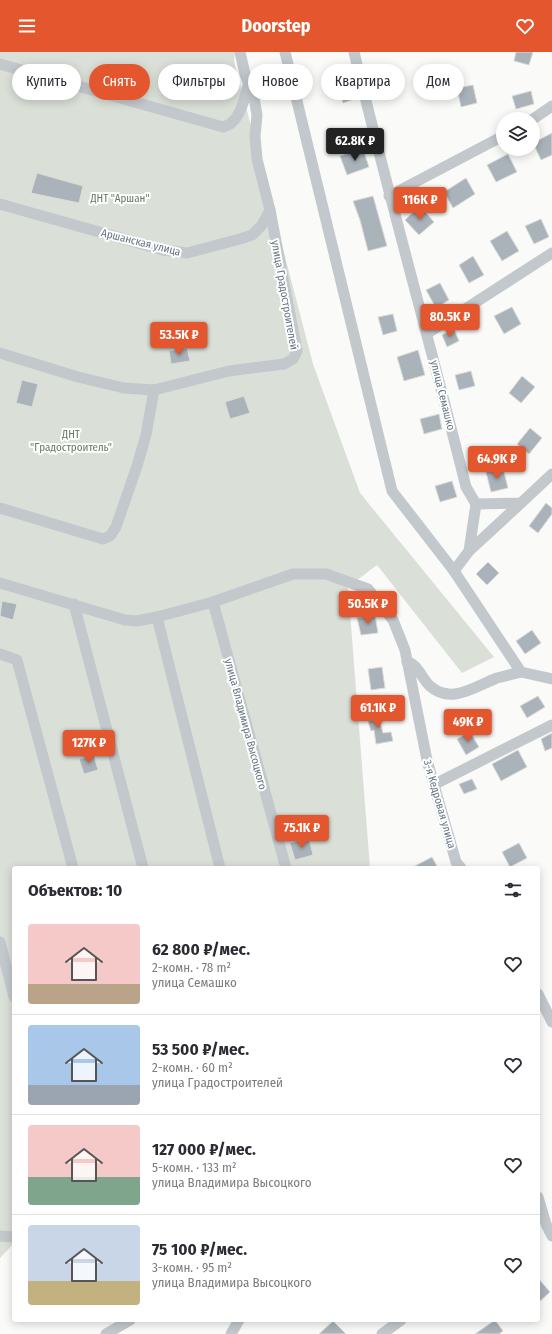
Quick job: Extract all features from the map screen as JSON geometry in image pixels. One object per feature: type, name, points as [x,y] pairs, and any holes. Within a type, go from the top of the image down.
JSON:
[{"type":"street","name":"улица Градостроителей","points":[[240,52],[248,79]]},
{"type":"street","points":[[285,52],[392,491],[454,571],[521,672]]},
{"type":"street","name":"улица Семашко","points":[[354,52],[389,196],[428,333],[466,487],[476,504]]},
{"type":"street","points":[[0,64],[223,127],[227,126],[237,116],[248,85]]},
{"type":"street","name":"улица Градостроителей","points":[[0,353],[78,377],[124,388],[154,390],[228,371],[284,364],[293,359],[297,351],[270,210],[258,159],[255,136],[256,105],[254,100]]},
{"type":"street","points":[[540,114],[552,106]]},
{"type":"street","points":[[389,196],[496,140]]},
{"type":"street","name":"Аршанская улица","points":[[0,204],[163,250],[187,253],[252,235],[262,225],[270,210]]},
{"type":"street","points":[[428,333],[552,253]]},
{"type":"street","points":[[0,508],[103,539],[110,536],[116,527],[137,466],[146,435],[154,390]]},
{"type":"street","points":[[454,571],[469,551],[552,474]]},
{"type":"street","points":[[469,551],[476,504],[520,503]]},
{"type":"street","name":"3-я Кедровая улица","points":[[213,602],[293,574],[326,574],[368,589],[393,620],[398,630],[407,662],[428,760],[459,865]]},
{"type":"street","points":[[0,583],[125,620],[137,621],[157,617],[213,602]]},
{"type":"street","name":"улица Владимира Высоцкого","points":[[213,602],[285,866]]},
{"type":"street","points":[[74,604],[142,866]]},
{"type":"street","points":[[157,617],[219,866]]},
{"type":"street","points":[[0,654],[17,660],[72,866]]},
{"type":"street","points":[[407,662],[414,665],[430,686],[436,691],[450,695],[464,693],[498,678],[521,672],[552,679]]},
{"type":"street","points":[[435,784],[552,725]]},
{"type":"street","points":[[0,942],[12,989]]},
{"type":"street","points":[[540,998],[552,1022]]},
{"type":"street","points":[[540,1212],[542,1226],[552,1236]]},
{"type":"street","points":[[0,1236],[12,1237]]},
{"type":"street","points":[[106,1334],[127,1322]]},
{"type":"street","points":[[231,1334],[238,1322]]},
{"type":"street","points":[[382,1334],[398,1322]]},
{"type":"green space","points":[[0,52],[235,52],[235,64],[158,64],[158,100],[240,100],[240,84],[313,364],[360,493],[494,657],[462,673],[377,565],[348,587],[370,866],[12,866],[12,1245],[0,1258]]},
{"type":"building","points":[[516,52],[533,52],[529,65],[514,61]]},
{"type":"building","points":[[473,85],[477,103],[461,107],[460,100],[464,100],[464,87]]},
{"type":"building","points":[[531,91],[534,104],[516,109],[512,96]]},
{"type":"building","points":[[342,100],[352,100],[343,103]]},
{"type":"building","points":[[552,133],[552,155],[541,160],[539,156],[540,139]]},
{"type":"building","points":[[363,149],[369,167],[347,175],[340,156]]},
{"type":"building","points":[[504,156],[509,156],[517,172],[496,182],[487,165]]},
{"type":"building","points":[[37,173],[83,186],[79,203],[31,193]]},
{"type":"building","points":[[466,178],[475,194],[453,208],[444,192]]},
{"type":"building","points":[[373,196],[387,246],[368,251],[360,220],[353,201]]},
{"type":"building","points":[[420,206],[434,222],[419,235],[405,220]]},
{"type":"building","points":[[541,219],[549,237],[534,244],[525,226]]},
{"type":"building","points":[[507,231],[519,251],[502,261],[490,241]]},
{"type":"building","points":[[473,256],[484,275],[469,283],[459,265]]},
{"type":"building","points":[[440,283],[449,300],[436,308],[426,290]]},
{"type":"building","points":[[512,307],[521,324],[504,334],[494,316]]},
{"type":"building","points":[[393,314],[397,331],[383,335],[378,317]]},
{"type":"building","points":[[454,329],[459,341],[447,347],[442,335]]},
{"type":"building","points":[[187,348],[190,361],[171,364],[169,351]]},
{"type":"building","points":[[418,350],[425,375],[404,381],[397,357]]},
{"type":"building","points":[[471,371],[475,386],[459,390],[455,375]]},
{"type":"building","points":[[522,376],[535,387],[521,403],[509,393]]},
{"type":"building","points":[[22,380],[38,384],[32,407],[16,403]]},
{"type":"building","points":[[244,396],[250,413],[230,419],[225,402]]},
{"type":"building","points":[[439,414],[442,429],[424,434],[420,419]]},
{"type":"building","points":[[530,428],[542,438],[529,454],[517,444]]},
{"type":"building","points":[[503,468],[508,488],[491,492],[486,472]]},
{"type":"building","points":[[452,481],[457,497],[440,502],[435,486]]},
{"type":"building","points":[[546,503],[552,508],[552,514],[538,533],[529,526]]},
{"type":"building","points":[[488,562],[499,573],[487,585],[476,574]]},
{"type":"building","points":[[2,601],[17,604],[13,620],[0,616]]},
{"type":"building","points":[[375,615],[378,633],[361,635],[357,618]]},
{"type":"building","points":[[532,630],[541,643],[525,654],[516,641]]},
{"type":"building","points":[[382,667],[385,688],[371,690],[368,669]]},
{"type":"building","points":[[538,696],[545,707],[527,718],[520,706]]},
{"type":"building","points":[[376,708],[383,733],[391,732],[393,741],[376,744],[374,730],[371,731],[367,718],[372,717],[370,709]]},
{"type":"building","points":[[470,732],[479,747],[466,755],[457,739]]},
{"type":"building","points":[[552,733],[552,748],[545,751],[541,739]]},
{"type":"building","points":[[518,750],[527,767],[501,781],[492,764]]},
{"type":"building","points":[[94,755],[98,770],[84,774],[79,759]]},
{"type":"building","points":[[472,779],[477,789],[464,794],[459,784]]},
{"type":"building","points":[[309,838],[313,855],[295,860],[290,843]]},
{"type":"building","points":[[519,843],[527,858],[509,866],[502,852]]},
{"type":"building","points":[[432,857],[437,866],[415,866]]},
{"type":"building","points":[[540,1280],[550,1292],[540,1301]]},
{"type":"building","points":[[332,1322],[334,1322],[346,1334],[319,1334]]},
{"type":"building","points":[[492,1322],[496,1322],[503,1331],[499,1334],[475,1334]]},
{"type":"park label","name":"ДНТ \"Аршан\"","points":[[120,198]]},
{"type":"park label","name":"ДНТ \"Градостроитель\"","points":[[71,440]]}]
